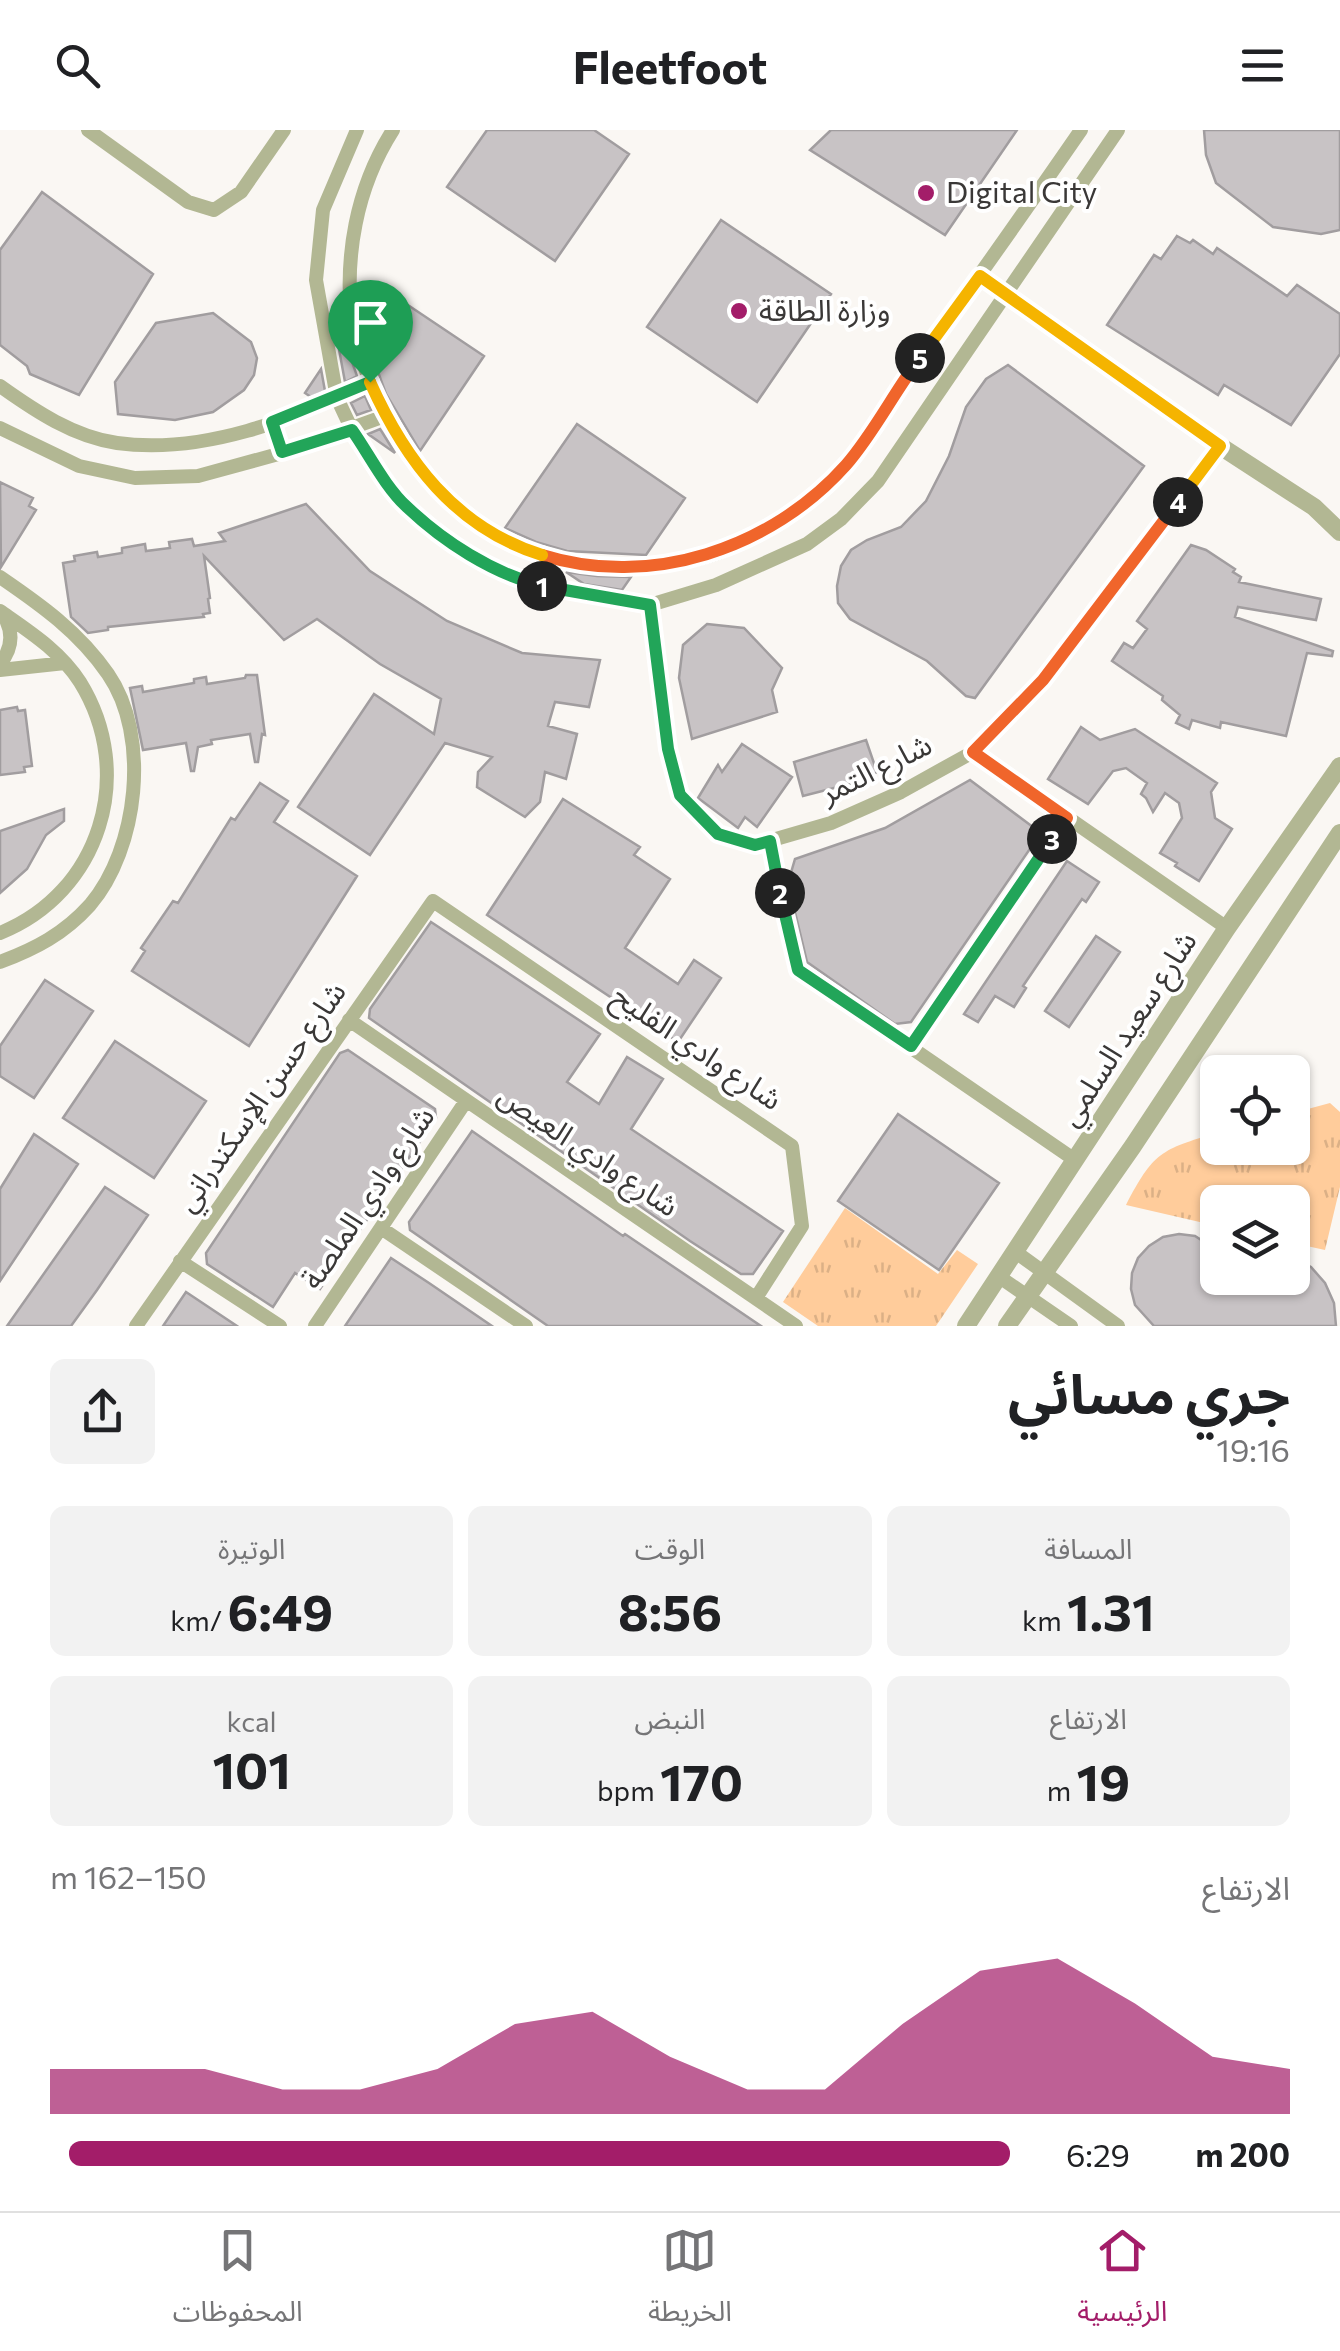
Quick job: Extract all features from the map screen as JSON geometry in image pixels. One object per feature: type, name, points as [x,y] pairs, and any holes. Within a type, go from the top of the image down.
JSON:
[{"type":"street","points":[[88,130],[188,202],[214,210],[241,192],[284,130]]},
{"type":"street","points":[[357,130],[323,210],[316,280],[338,398],[352,430],[404,505],[468,554],[518,580],[650,605],[716,585],[808,544],[878,482],[1118,130]]},
{"type":"street","points":[[394,130],[375,158],[354,229],[352,328],[385,416],[422,475],[462,511],[529,551],[565,562],[639,567],[726,550],[775,524],[846,464],[1081,130]]},
{"type":"street","points":[[980,276],[1220,446],[1314,507],[1340,532]]},
{"type":"street","points":[[0,386],[66,426],[117,443],[200,443],[272,422],[370,382]]},
{"type":"street","points":[[0,428],[79,466],[135,478],[198,476],[352,430],[385,416]]},
{"type":"street","points":[[272,422],[282,452]]},
{"type":"street","name":"شارع التمر","points":[[650,605],[668,749],[680,795],[718,834],[755,845],[770,841],[831,823],[901,792],[973,752],[1043,680],[1220,446]]},
{"type":"street","points":[[1314,507],[1340,516]]},
{"type":"street","points":[[0,577],[68,625],[110,676],[131,730],[135,771],[127,833],[113,869],[91,904],[64,930],[38,947],[0,962]]},
{"type":"street","points":[[0,611],[54,649],[82,685],[100,730],[108,787],[95,844],[61,896],[0,933]]},
{"type":"street","points":[[0,611],[11,638],[0,667]]},
{"type":"street","points":[[0,667],[65,663]]},
{"type":"street","points":[[973,752],[1227,928]]},
{"type":"street","name":"شارع سعيد السلمي","points":[[966,1326],[1227,928],[1340,766]]},
{"type":"street","points":[[106,774],[135,771]]},
{"type":"street","points":[[911,1046],[1067,818]]},
{"type":"street","points":[[1007,1326],[1340,833]]},
{"type":"street","points":[[770,841],[798,970],[1075,1160]]},
{"type":"street","name":"شارع حسن الإسكندراني","points":[[136,1326],[433,901]]},
{"type":"street","name":"شارع وادي الفليح","points":[[433,901],[792,1146],[802,1226],[756,1298]]},
{"type":"street","name":"شارع وادي العيص","points":[[350,1020],[796,1326]]},
{"type":"street","name":"شارع وادي الملصة","points":[[316,1326],[466,1101]]},
{"type":"street","points":[[382,1228],[526,1326]]},
{"type":"street","points":[[1018,1252],[1118,1326]]},
{"type":"street","points":[[180,1261],[280,1326]]},
{"type":"street","points":[[1000,1278],[1071,1326]]},
{"type":"green space","points":[[1330,1103],[1340,1112],[1340,1187],[1325,1250],[1310,1247],[1310,1185],[1200,1185],[1200,1222],[1126,1205],[1152,1164],[1171,1149],[1200,1138],[1200,1165],[1310,1165],[1310,1108]]},
{"type":"green space","points":[[845,1208],[938,1274],[957,1250],[978,1264],[936,1326],[818,1326],[783,1302]]},
{"type":"building","points":[[487,130],[594,130],[629,154],[555,261],[447,187]]},
{"type":"building","name":"Digital City","points":[[831,130],[1017,130],[945,235],[810,150]]},
{"type":"building","points":[[1204,130],[1340,130],[1340,230],[1321,234],[1273,227],[1216,183],[1206,155]]},
{"type":"building","points":[[42,192],[153,274],[79,395],[30,374],[27,366],[0,345],[0,250]]},
{"type":"building","name":"وزارة الطاقة","points":[[721,220],[831,294],[757,402],[647,327]]},
{"type":"building","points":[[1177,236],[1190,243],[1193,240],[1213,254],[1217,248],[1287,296],[1297,285],[1340,314],[1340,354],[1291,425],[1224,385],[1218,395],[1107,325],[1154,255],[1161,259]]},
{"type":"building","points":[[378,285],[484,356],[420,451],[386,394],[364,333],[361,309]]},
{"type":"building","points":[[213,313],[251,342],[257,358],[254,375],[244,390],[213,412],[175,420],[118,414],[115,382],[156,323]]},
{"type":"building","points":[[343,336],[357,376],[345,382],[338,344]]},
{"type":"building","points":[[1008,365],[1144,466],[975,698],[966,696],[927,661],[850,619],[838,603],[837,586],[841,566],[851,550],[901,527],[926,501],[949,456],[966,407],[986,379]]},
{"type":"building","points":[[321,369],[325,391],[311,397],[305,393]]},
{"type":"building","points":[[365,396],[371,410],[357,415],[351,403]]},
{"type":"building","points":[[577,424],[685,498],[646,555],[567,551],[505,528]]},
{"type":"building","points":[[380,429],[382,432],[395,453],[368,434]]},
{"type":"building","points":[[0,482],[33,498],[29,506],[36,510],[1,567]]},
{"type":"building","points":[[306,504],[370,571],[447,621],[522,653],[600,660],[589,707],[555,702],[548,726],[577,734],[566,779],[545,772],[540,802],[525,817],[477,787],[478,772],[492,757],[445,743],[370,855],[298,807],[374,694],[434,734],[441,699],[380,664],[317,619],[284,640],[204,556],[210,613],[203,614],[204,617],[108,627],[88,633],[71,617],[63,563],[75,561],[74,556],[122,553],[122,548],[145,544],[146,551],[170,548],[169,542],[192,539],[194,546],[225,541],[219,533]]},
{"type":"building","points":[[1191,545],[1235,569],[1233,572],[1241,577],[1239,582],[1321,599],[1316,620],[1238,607],[1235,617],[1333,651],[1332,656],[1307,653],[1286,736],[1221,722],[1220,728],[1192,720],[1189,729],[1176,723],[1180,715],[1162,700],[1163,696],[1112,661],[1124,643],[1133,648],[1147,629],[1137,621]]},
{"type":"building","points":[[566,572],[631,577],[622,590],[584,584]]},
{"type":"building","points":[[707,624],[744,628],[782,668],[772,690],[777,712],[692,739],[679,678],[683,645]]},
{"type":"building","points":[[257,675],[265,735],[262,734],[258,762],[250,734],[211,740],[212,744],[198,747],[194,771],[186,743],[143,750],[130,688],[142,686],[143,692],[194,683],[194,679],[206,677],[207,684]]},
{"type":"building","points":[[17,707],[18,711],[25,710],[32,766],[24,767],[25,772],[0,775],[0,710]]},
{"type":"building","points":[[1081,727],[1100,740],[1135,729],[1217,783],[1211,792],[1215,818],[1232,829],[1199,881],[1160,853],[1182,818],[1179,803],[1165,793],[1153,812],[1141,794],[1147,783],[1126,768],[1113,771],[1088,804],[1048,779]]},
{"type":"building","points":[[866,740],[877,772],[861,781],[803,796],[794,762]]},
{"type":"building","points":[[742,744],[792,777],[757,827],[745,817],[738,828],[698,798],[718,765],[722,772]]},
{"type":"building","points":[[970,780],[1037,830],[1036,840],[911,1022],[895,1024],[807,962],[788,883],[795,859],[885,828]]},
{"type":"building","points":[[260,783],[288,801],[274,822],[357,876],[249,1046],[132,971],[145,951],[141,948],[173,901],[178,903],[231,818],[235,820]]},
{"type":"building","points":[[563,799],[640,847],[634,855],[670,879],[625,948],[678,984],[694,960],[721,978],[678,1042],[487,915]]},
{"type":"building","points":[[64,809],[64,821],[46,835],[27,869],[0,893],[0,831]]},
{"type":"building","points":[[1067,861],[1099,882],[1086,902],[1082,899],[1023,986],[1026,988],[1014,1007],[995,996],[978,1022],[964,1014]]},
{"type":"building","points":[[431,922],[600,1034],[567,1082],[599,1104],[627,1057],[663,1079],[631,1129],[783,1231],[753,1274],[741,1274],[690,1241],[369,1018],[370,1009]]},
{"type":"building","points":[[1096,936],[1120,952],[1069,1027],[1045,1011]]},
{"type":"building","points":[[45,980],[93,1011],[34,1098],[0,1076],[0,1046]]},
{"type":"building","points":[[115,1041],[206,1101],[154,1178],[63,1118]]},
{"type":"building","points":[[348,1050],[435,1109],[436,1118],[320,1289],[295,1273],[273,1307],[207,1264],[206,1253],[340,1053]]},
{"type":"building","points":[[898,1114],[999,1183],[939,1270],[838,1201]]},
{"type":"building","points":[[472,1131],[761,1326],[548,1326],[410,1230],[409,1222]]},
{"type":"building","points":[[34,1134],[78,1164],[0,1281],[0,1189]]},
{"type":"building","points":[[105,1187],[148,1215],[97,1290],[71,1326],[7,1326]]},
{"type":"building","points":[[1179,1234],[1200,1239],[1200,1295],[1310,1295],[1310,1266],[1325,1283],[1334,1303],[1336,1326],[1154,1326],[1135,1305],[1132,1273],[1138,1258],[1163,1237]]},
{"type":"building","points":[[391,1258],[429,1283],[492,1326],[345,1326]]},
{"type":"building","points":[[186,1292],[237,1326],[163,1326]]},
{"type":"place","name":"Digital City","points":[[926,193]]},
{"type":"place","name":"وزارة الطاقة","points":[[739,311]]},
{"type":"route","points":[[980,276],[1220,446],[1043,680],[973,752],[1067,818],[911,1046],[798,970],[770,841],[755,845],[718,834],[680,795],[668,749],[650,605],[518,580],[468,554],[404,505],[352,430],[282,452],[272,422],[370,382],[392,430],[422,475],[462,511],[529,551],[565,562],[602,566],[639,567],[682,561],[726,550],[775,524],[846,464],[980,276]]}]
